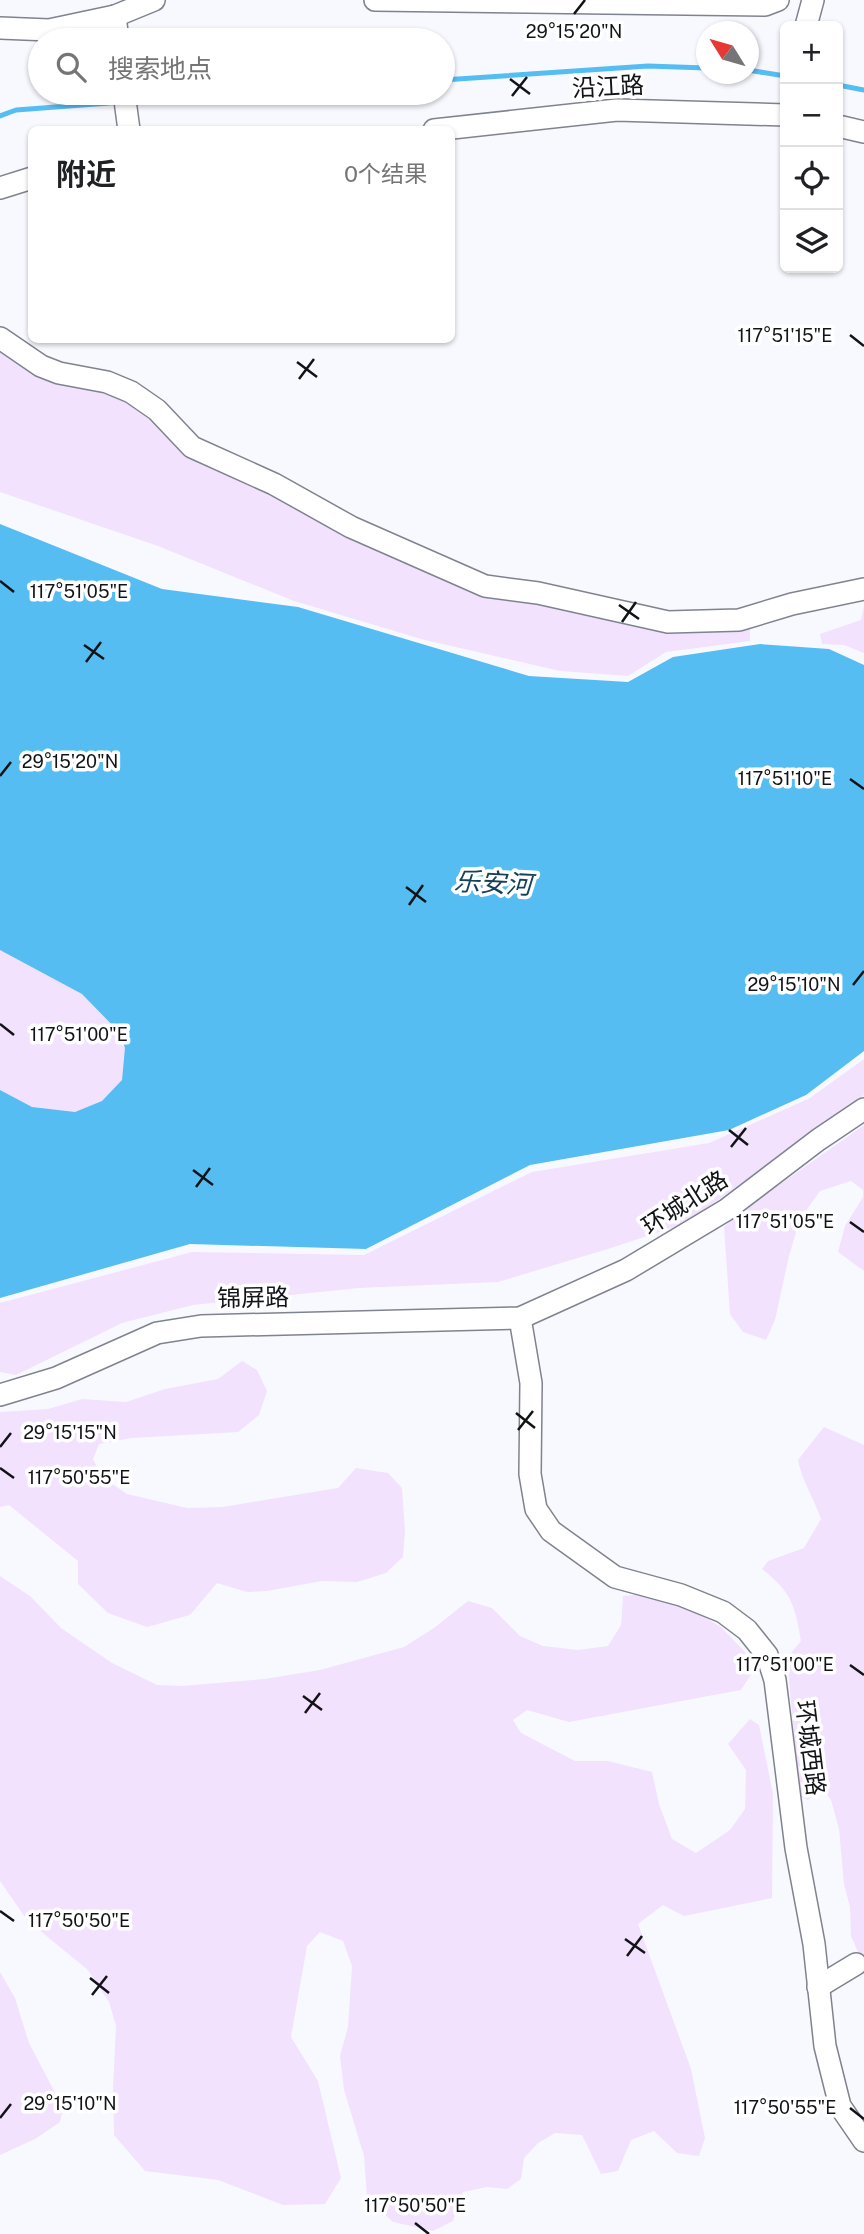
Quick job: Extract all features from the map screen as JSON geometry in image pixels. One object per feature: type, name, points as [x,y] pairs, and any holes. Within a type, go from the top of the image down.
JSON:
[{"type":"street","points":[[58,28],[114,16],[154,0]]},
{"type":"street","points":[[375,0],[765,5],[778,0]]},
{"type":"street","points":[[807,21],[813,0]]},
{"type":"street","points":[[114,16],[116,28]]},
{"type":"street","points":[[0,28],[28,29]]},
{"type":"street","points":[[126,105],[128,126]]},
{"type":"street","name":"沿江路","points":[[455,128],[617,110],[780,115]]},
{"type":"street","points":[[843,127],[864,132]]},
{"type":"street","points":[[0,188],[28,179]]},
{"type":"street","points":[[0,338],[41,366],[60,373],[107,382],[131,392],[157,410],[192,447],[274,484],[351,527],[485,586],[538,593],[668,622],[739,620],[792,604],[864,589]]},
{"type":"street","name":"环城北路","points":[[520,1318],[626,1270],[726,1210],[818,1140],[864,1109]]},
{"type":"street","name":"锦屏路","points":[[0,1395],[56,1378],[157,1333],[201,1326],[520,1318]]},
{"type":"street","name":"环城西路","points":[[520,1318],[531,1383],[530,1474],[537,1509],[551,1531],[615,1577],[681,1595],[723,1612],[747,1630],[767,1655],[775,1680],[796,1848],[814,1944],[825,2046],[840,2106],[864,2141]]},
{"type":"street","points":[[818,1987],[856,1964]]},
{"type":"shaded area","points":[[0,351],[17,363],[63,385],[120,396],[165,432],[348,537],[489,597],[563,604],[653,626],[670,634],[750,629],[750,641],[666,652],[628,676],[560,671],[421,639],[294,601],[158,546],[0,492]]},
{"type":"shaded area","points":[[864,606],[864,653],[844,645],[822,644],[820,634],[861,620]]},
{"type":"shaded area","points":[[0,930],[156,1048],[0,1281]]},
{"type":"shaded area","points":[[864,1059],[864,1095],[686,1223],[498,1282],[359,1288],[193,1305],[122,1323],[16,1375],[0,1372],[0,1303],[192,1252],[364,1255],[532,1172],[709,1143],[810,1098]]},
{"type":"shaded area","points":[[864,1125],[864,1271],[838,1252],[845,1226],[863,1197],[863,1190],[851,1181],[820,1191],[800,1219],[775,1320],[766,1340],[743,1332],[730,1314],[724,1227],[738,1214]]},
{"type":"shaded area","points":[[242,1361],[257,1370],[267,1391],[259,1415],[238,1432],[132,1438],[99,1444],[93,1459],[102,1477],[127,1494],[187,1508],[222,1507],[338,1488],[356,1468],[388,1473],[402,1488],[405,1531],[403,1557],[386,1573],[357,1582],[322,1581],[247,1592],[217,1583],[190,1615],[147,1627],[108,1613],[78,1584],[78,1561],[9,1505],[0,1507],[0,1412],[48,1409],[82,1399],[126,1402],[165,1389],[218,1379]]},
{"type":"shaded area","points":[[824,1427],[864,1445],[864,1965],[851,1936],[850,1907],[844,1884],[839,1829],[831,1800],[822,1788],[808,1800],[800,1797],[787,1658],[801,1641],[797,1618],[786,1593],[762,1569],[768,1561],[804,1548],[821,1519],[798,1460]]},
{"type":"shaded area","points":[[0,1576],[30,1596],[61,1628],[112,1663],[157,1685],[182,1686],[264,1679],[320,1670],[404,1647],[468,1601],[492,1608],[520,1636],[543,1646],[578,1650],[608,1646],[621,1625],[623,1596],[648,1594],[701,1615],[721,1627],[745,1652],[752,1673],[741,1690],[569,1722],[527,1710],[513,1720],[521,1733],[575,1761],[608,1761],[652,1772],[659,1804],[672,1839],[696,1853],[730,1830],[745,1809],[746,1770],[728,1744],[750,1719],[759,1725],[773,1794],[772,1898],[684,1916],[663,1905],[638,1924],[691,2069],[705,2138],[699,2156],[677,2153],[654,2131],[631,2140],[618,2171],[601,2174],[582,2135],[555,2133],[538,2143],[524,2158],[521,2179],[507,2189],[487,2187],[463,2192],[453,2221],[433,2231],[393,2222],[367,2198],[364,2156],[344,2090],[340,2056],[348,2027],[352,1966],[343,1941],[320,1932],[307,1946],[291,2037],[318,2081],[341,2178],[325,2204],[283,2205],[218,2180],[145,2171],[114,2135],[116,2026],[109,2002],[88,1970],[27,1920],[0,1881]]},
{"type":"shaded area","points":[[0,1972],[15,1998],[29,2043],[63,2108],[60,2122],[35,2139],[0,2155]]},
{"type":"water","name":"乐安河","points":[[0,524],[162,589],[298,607],[529,676],[628,682],[673,657],[760,644],[829,649],[864,665],[864,1051],[806,1095],[729,1130],[530,1165],[366,1249],[190,1244],[0,1298],[0,1090],[32,1107],[75,1112],[102,1101],[122,1080],[125,1048],[120,1033],[82,994],[0,950]]},
{"type":"waterway","points":[[455,79],[648,66],[696,68]]},
{"type":"waterway","points":[[759,72],[780,75]]},
{"type":"waterway","points":[[843,86],[864,90]]},
{"type":"waterway","points":[[0,116],[16,110],[82,105]]}]
